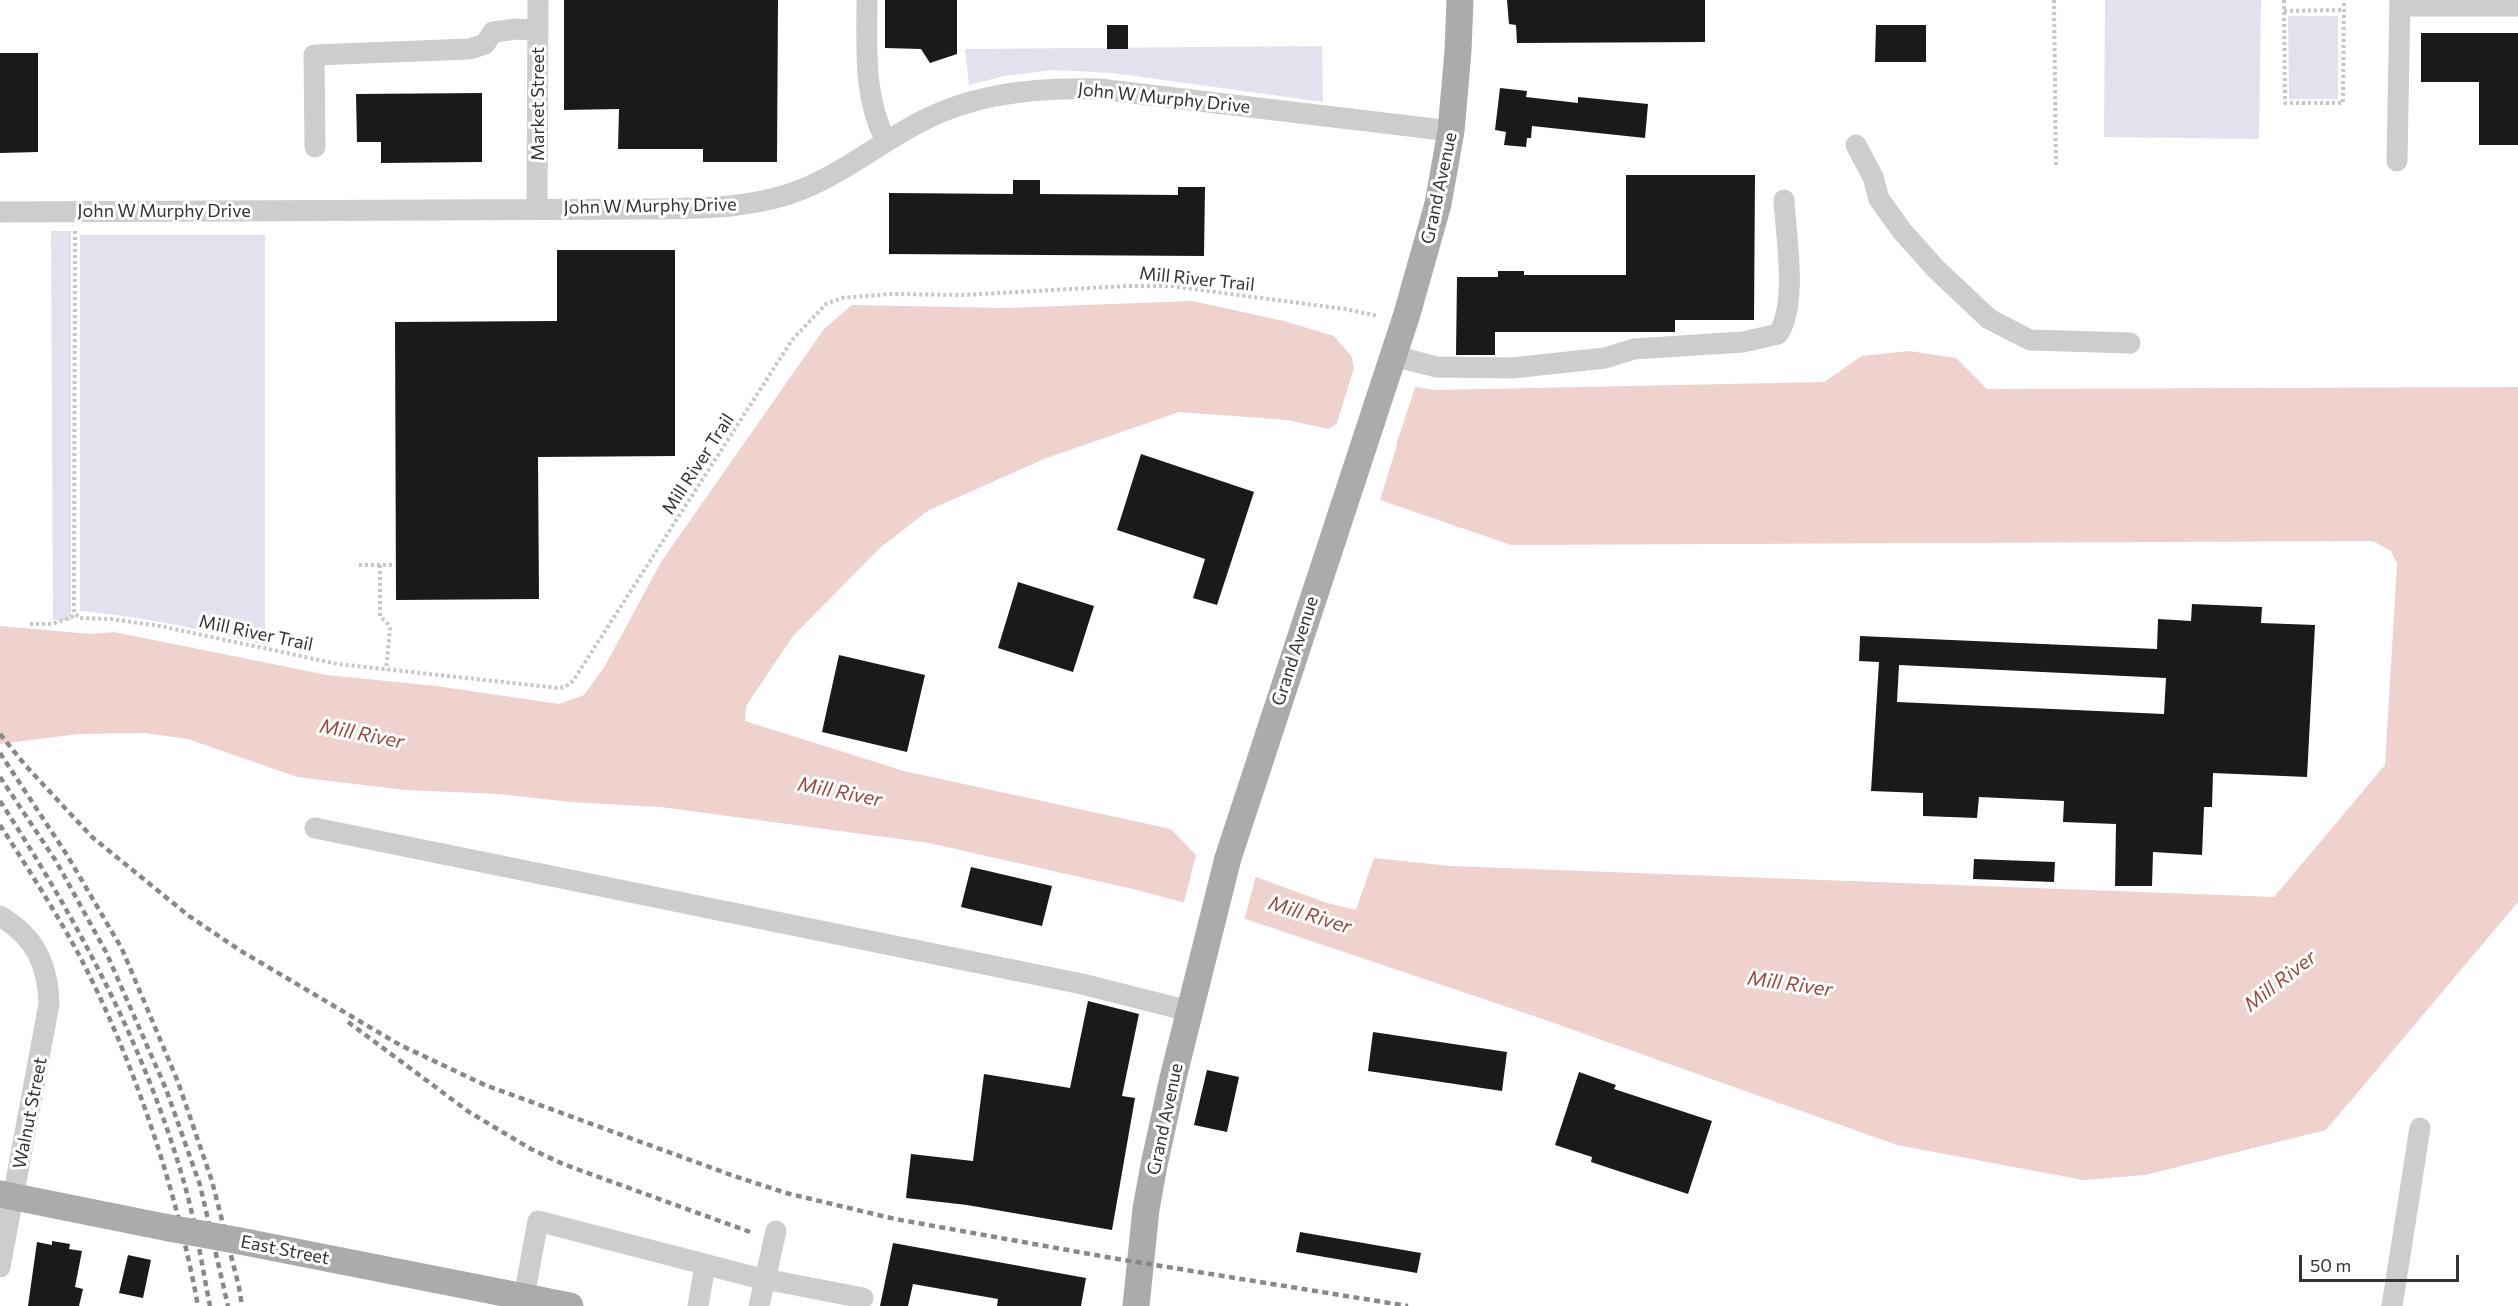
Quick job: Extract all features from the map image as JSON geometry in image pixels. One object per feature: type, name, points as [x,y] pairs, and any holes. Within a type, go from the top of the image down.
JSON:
[{"type":"main road","name":"Grand Avenue","points":[[1136,1306],[1146,1209],[1189,1011],[1228,858],[1430,238],[1451,131],[1460,0]]},
{"type":"main road","name":"East Street","points":[[7,1195],[570,1306]]},
{"type":"street","name":"Market Street","points":[[537,208],[538,0]]},
{"type":"street","points":[[867,0],[867,77],[874,115],[886,141]]},
{"type":"street","points":[[2397,161],[2400,3],[2518,6]]},
{"type":"street","points":[[315,147],[314,55],[470,49],[485,44],[493,32],[516,29],[538,30]]},
{"type":"street","name":"John W Murphy Drive","points":[[0,212],[716,208],[765,200],[802,190],[840,172],[926,118],[954,106],[991,97],[1059,88],[1099,88],[1451,131]]},
{"type":"street","points":[[1856,145],[1873,177],[1879,199],[1902,231],[1936,269],[1989,319],[2030,340],[2130,343]]},
{"type":"street","points":[[1389,367],[1512,368],[1605,358],[1634,349],[1743,342],[1778,334],[1785,324],[1790,303],[1784,200]]},
{"type":"street","points":[[315,828],[1082,984],[1189,1011]]},
{"type":"street","name":"Walnut Street","points":[[0,916],[13,924],[28,939],[40,959],[48,980],[49,1005],[7,1195],[0,1267]]},
{"type":"street","points":[[2392,1306],[2420,1128]]},
{"type":"street","points":[[524,1297],[538,1221],[766,1280],[863,1299]]},
{"type":"street","points":[[759,1306],[776,1231]]},
{"type":"street","points":[[698,1306],[705,1264]]},
{"type":"path","points":[[2054,0],[2056,166]]},
{"type":"path","points":[[2284,0],[2285,103],[2343,103],[2344,0]]},
{"type":"path","points":[[2284,11],[2344,10]]},
{"type":"path","points":[[30,624],[52,624],[76,614],[75,228]]},
{"type":"path","name":"Mill River Trail","points":[[76,614],[84,618],[111,619],[160,626],[286,654],[386,670],[523,685],[565,687],[573,681],[597,645],[792,340],[826,304],[842,298],[922,293],[962,296],[1127,286],[1170,286],[1345,309],[1378,316]]},
{"type":"path","points":[[359,565],[394,565]]},
{"type":"path","points":[[380,565],[380,616],[390,629],[386,670]]},
{"type":"shaded area","points":[[2105,0],[2261,0],[2259,139],[2104,137]]},
{"type":"shaded area","points":[[2288,16],[2338,16],[2338,99],[2289,99]]},
{"type":"shaded area","points":[[1322,46],[1323,102],[1113,73],[1054,70],[1004,76],[969,85],[965,49]]},
{"type":"shaded area","points":[[51,231],[71,231],[71,621],[53,620]]},
{"type":"shaded area","points":[[80,235],[265,235],[265,645],[173,624],[80,611]]},
{"type":"water","name":"Mill River","points":[[1192,301],[1284,321],[1334,336],[1352,357],[1355,377],[1434,390],[1824,382],[1862,356],[1909,351],[1956,358],[1987,389],[2518,387],[2518,902],[2326,1130],[2145,1175],[2083,1180],[1897,1145],[1540,1018],[1249,920],[1133,889],[929,843],[661,807],[571,802],[498,794],[405,790],[297,777],[188,739],[145,733],[78,734],[0,744],[0,626],[91,634],[114,632],[327,675],[436,686],[559,704],[584,695],[605,666],[661,562],[824,329],[852,305],[1005,308]],"holes":[[[1179,412],[1288,420],[1328,429],[1337,424],[1397,445],[1380,500],[1511,545],[2373,541],[2391,551],[2397,564],[2385,765],[2274,897],[1451,866],[1374,858],[1356,910],[1327,903],[1196,855],[1171,829],[904,771],[745,721],[746,706],[793,636],[881,547],[929,510],[1044,459]]]},
{"type":"pier","points":[[1353,371],[1416,385],[1394,451],[1394,447],[1335,429]]},
{"type":"pier","points":[[1197,851],[1256,875],[1244,922],[1183,906]]},
{"type":"building","points":[[564,0],[778,0],[777,162],[703,162],[703,149],[618,149],[619,109],[564,110]]},
{"type":"building","points":[[885,0],[957,0],[957,54],[930,63],[921,49],[885,48]]},
{"type":"building","points":[[1507,0],[1705,0],[1705,42],[1517,43],[1516,25],[1509,24]]},
{"type":"building","points":[[1107,25],[1128,25],[1128,49],[1107,49]]},
{"type":"building","points":[[1876,25],[1926,25],[1926,62],[1875,62]]},
{"type":"building","points":[[2421,33],[2518,33],[2518,145],[2479,145],[2479,82],[2421,82]]},
{"type":"building","points":[[0,53],[38,53],[38,152],[0,153]]},
{"type":"building","points":[[1500,88],[1527,91],[1526,97],[1578,103],[1578,97],[1648,104],[1645,138],[1532,126],[1531,138],[1527,138],[1526,147],[1504,145],[1506,132],[1495,130]]},
{"type":"building","points":[[482,93],[482,162],[381,163],[381,142],[357,142],[356,94]]},
{"type":"building","points":[[1626,175],[1755,175],[1754,320],[1675,320],[1675,332],[1495,332],[1495,355],[1456,355],[1457,277],[1498,277],[1498,271],[1524,271],[1524,275],[1626,275]]},
{"type":"building","points":[[1013,180],[1040,180],[1040,194],[1178,195],[1178,187],[1205,187],[1204,256],[889,254],[889,193],[1013,194]]},
{"type":"building","points":[[557,250],[675,250],[675,456],[538,457],[539,599],[396,600],[395,322],[557,321]]},
{"type":"building","points":[[1141,454],[1254,492],[1217,605],[1193,598],[1205,559],[1117,530]]},
{"type":"building","points":[[1018,582],[1094,606],[1073,672],[998,648]]},
{"type":"building","points":[[2192,604],[2262,607],[2261,623],[2315,625],[2307,777],[2213,773],[2212,807],[2204,807],[2202,855],[2153,852],[2152,886],[2115,886],[2116,824],[2063,822],[2064,801],[1979,797],[1977,818],[1923,816],[1923,793],[1871,791],[1879,662],[1859,661],[1860,636],[2157,649],[2158,619],[2191,621]],"holes":[[[1899,665],[2166,678],[2164,714],[1897,702]]]},
{"type":"building","points":[[839,655],[925,675],[907,752],[822,732]]},
{"type":"building","points":[[1974,859],[2055,862],[2054,882],[1973,879]]},
{"type":"building","points":[[971,867],[1052,886],[1042,926],[961,907]]},
{"type":"building","points":[[1088,1001],[1139,1014],[1122,1096],[1135,1098],[1112,1230],[967,1205],[906,1198],[911,1154],[973,1161],[984,1074],[1070,1088]]},
{"type":"building","points":[[1373,1032],[1507,1052],[1502,1091],[1368,1071]]},
{"type":"building","points":[[1207,1070],[1239,1077],[1227,1132],[1194,1125]]},
{"type":"building","points":[[1579,1072],[1616,1085],[1614,1089],[1712,1121],[1688,1194],[1591,1162],[1592,1157],[1555,1145]]},
{"type":"building","points":[[1300,1232],[1421,1253],[1417,1273],[1296,1252]]},
{"type":"building","points":[[52,1241],[70,1244],[69,1249],[82,1251],[75,1287],[83,1289],[79,1306],[28,1306],[37,1242],[52,1245]]},
{"type":"building","points":[[893,1243],[1086,1278],[1081,1306],[997,1306],[998,1299],[913,1284],[908,1306],[880,1306]]},
{"type":"building","points":[[128,1255],[151,1260],[143,1298],[119,1293]]},
{"type":"railway","points":[[0,734],[25,765],[92,837],[189,916],[241,951],[400,1045],[485,1085],[786,1193],[895,1219],[1112,1258],[1408,1306]]},
{"type":"railway","points":[[0,753],[67,855],[122,949],[178,1082],[212,1181],[242,1306]]},
{"type":"railway","points":[[0,777],[56,861],[106,952],[166,1089],[200,1185],[228,1306]]},
{"type":"railway","points":[[0,801],[83,939],[151,1084],[185,1186],[210,1306]]},
{"type":"railway","points":[[0,825],[78,953],[117,1036],[135,1080],[165,1171],[198,1306]]},
{"type":"railway","points":[[348,1022],[469,1112],[531,1149],[563,1164],[750,1232]]}]
